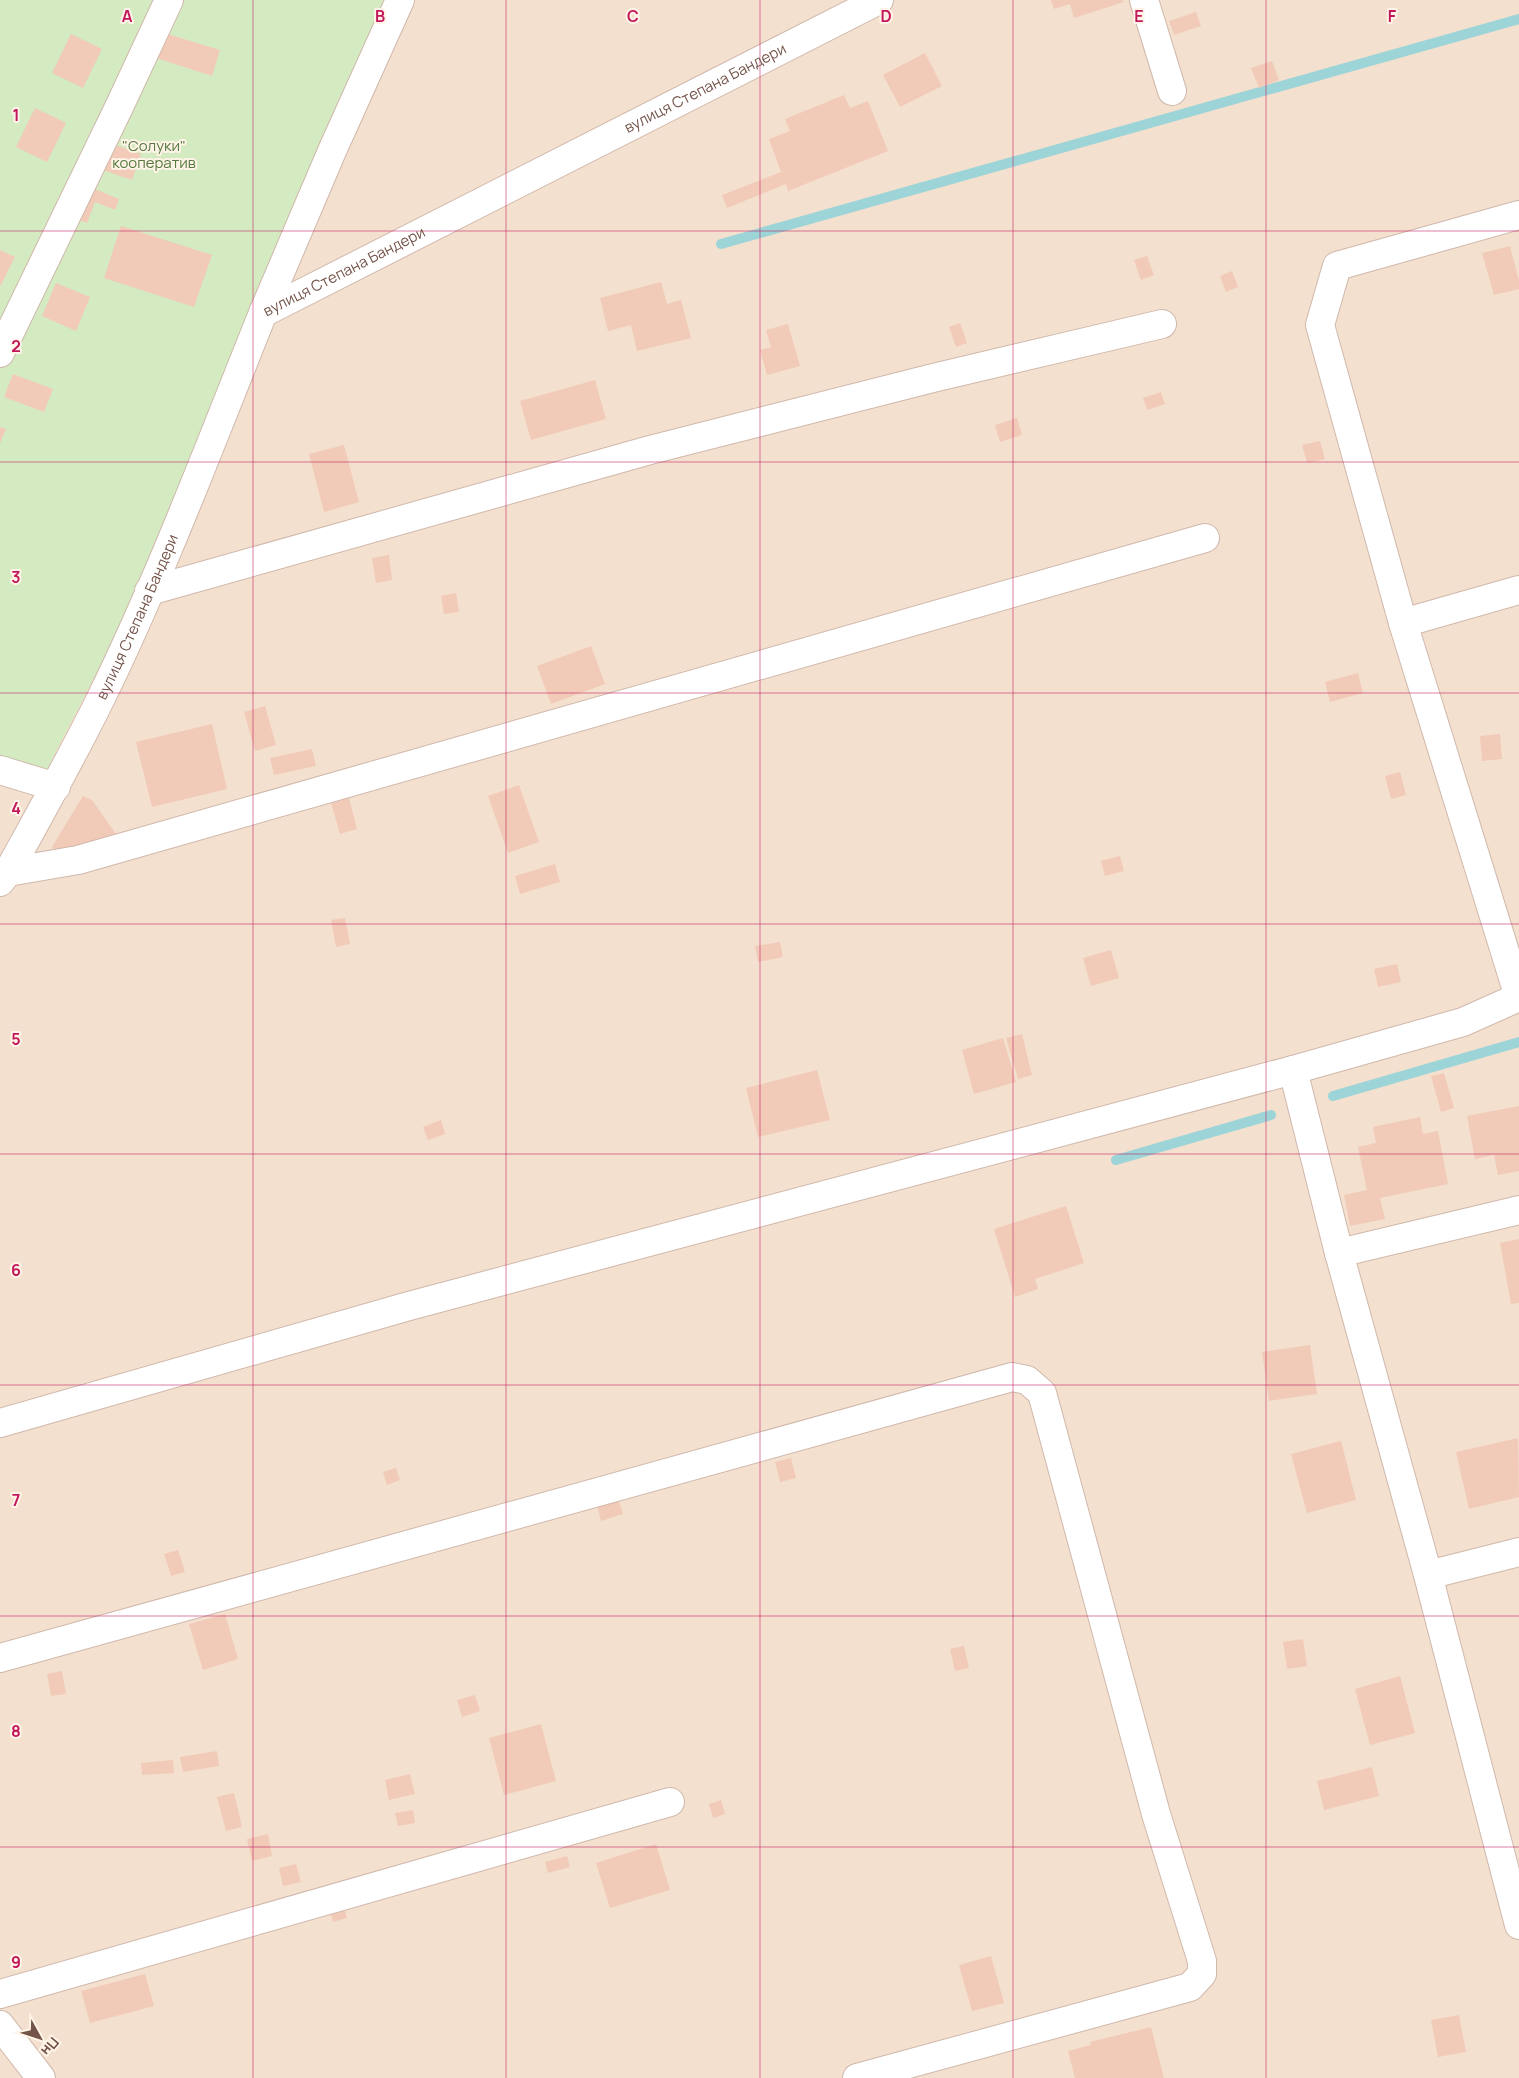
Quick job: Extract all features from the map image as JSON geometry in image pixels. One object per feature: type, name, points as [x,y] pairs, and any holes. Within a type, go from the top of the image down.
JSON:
[{"type":"street","points":[[0,353],[169,0]]},
{"type":"street","points":[[263,313],[332,150],[400,0]]},
{"type":"street","name":"вулиця Степана Бандери","points":[[4,877],[56,787],[101,697],[149,591],[263,313],[879,0]]},
{"type":"street","points":[[1144,0],[1172,91]]},
{"type":"street","points":[[0,1424],[409,1306],[1293,1070],[1463,1022],[1519,997],[1403,623],[1320,325],[1337,266],[1519,215]]},
{"type":"street","points":[[149,591],[650,450],[933,378],[1162,324]]},
{"type":"street","points":[[4,877],[78,860],[1205,538]]},
{"type":"street","points":[[1403,623],[1519,590]]},
{"type":"street","points":[[0,770],[56,787]]},
{"type":"street","points":[[1293,1070],[1338,1253],[1515,1896],[1519,1926]]},
{"type":"street","points":[[1338,1253],[1519,1210]]},
{"type":"street","points":[[0,1658],[1012,1377],[1027,1380],[1042,1393],[1156,1814],[1202,1962],[1202,1974],[1190,1987],[856,2078]]},
{"type":"street","points":[[1428,1575],[1519,1552]]},
{"type":"street","points":[[0,1994],[670,1802]]},
{"type":"street","points":[[0,2025],[41,2078]]},
{"type":"shaded area","points":[[0,0],[1519,0],[1519,2078],[0,2078]]},
{"type":"green space","name":"\"Солуки\" кооператив","points":[[0,0],[386,0],[114,639],[50,763],[56,787],[0,768]]},
{"type":"building","points":[[1051,0],[1123,0],[1124,2],[1074,18],[1070,4],[1054,9]]},
{"type":"building","points":[[1196,12],[1201,26],[1174,35],[1169,21]]},
{"type":"building","points":[[164,33],[220,50],[212,76],[156,58]]},
{"type":"building","points":[[71,34],[102,49],[83,88],[52,73]]},
{"type":"building","points":[[925,53],[942,86],[900,107],[883,75]]},
{"type":"building","points":[[1272,61],[1279,80],[1259,88],[1251,68]]},
{"type":"building","points":[[844,95],[850,108],[868,101],[888,151],[788,191],[786,184],[727,208],[722,195],[781,172],[769,139],[790,131],[785,119]]},
{"type":"building","points":[[35,108],[66,123],[47,162],[16,147]]},
{"type":"building","points":[[112,144],[141,154],[132,180],[103,170]]},
{"type":"building","points":[[85,185],[119,199],[115,210],[95,202],[87,223],[72,217]]},
{"type":"building","points":[[121,226],[212,255],[194,307],[104,278]]},
{"type":"building","points":[[1510,246],[1519,281],[1519,289],[1494,295],[1482,253]]},
{"type":"building","points":[[0,250],[15,257],[0,287]]},
{"type":"building","points":[[1147,256],[1154,275],[1141,280],[1134,260]]},
{"type":"building","points":[[1232,271],[1238,287],[1226,292],[1220,276]]},
{"type":"building","points":[[661,282],[667,304],[681,300],[691,338],[637,351],[631,325],[608,331],[600,298]]},
{"type":"building","points":[[56,283],[90,297],[76,331],[42,316]]},
{"type":"building","points":[[960,323],[967,343],[956,347],[949,327]]},
{"type":"building","points":[[788,324],[800,366],[767,375],[760,350],[771,347],[766,330]]},
{"type":"building","points":[[13,374],[53,389],[44,412],[4,397]]},
{"type":"building","points":[[595,380],[606,419],[531,440],[520,401]]},
{"type":"building","points":[[1161,392],[1165,404],[1147,410],[1143,398]]},
{"type":"building","points":[[1017,418],[1022,435],[1000,442],[995,425]]},
{"type":"building","points":[[0,427],[6,429],[0,443]]},
{"type":"building","points":[[1320,441],[1325,459],[1307,463],[1302,445]]},
{"type":"building","points":[[344,445],[359,502],[324,512],[309,454]]},
{"type":"building","points":[[389,555],[392,580],[376,583],[372,558]]},
{"type":"building","points":[[456,593],[459,612],[444,614],[441,596]]},
{"type":"building","points":[[591,646],[605,684],[551,704],[537,666]]},
{"type":"building","points":[[1358,673],[1363,693],[1330,702],[1325,682]]},
{"type":"building","points":[[265,706],[276,745],[255,751],[244,712]]},
{"type":"building","points":[[212,724],[227,789],[152,807],[136,742]]},
{"type":"building","points":[[1500,734],[1502,759],[1482,761],[1480,736]]},
{"type":"building","points":[[312,749],[316,766],[274,775],[270,758]]},
{"type":"building","points":[[1400,772],[1406,795],[1391,799],[1385,776]]},
{"type":"building","points":[[519,785],[539,842],[508,853],[488,796]]},
{"type":"building","points":[[83,796],[92,800],[116,834],[59,855],[52,847]]},
{"type":"building","points":[[349,798],[357,829],[340,834],[331,803]]},
{"type":"building","points":[[1120,856],[1124,871],[1105,876],[1101,861]]},
{"type":"building","points":[[555,864],[560,882],[520,894],[515,876]]},
{"type":"building","points":[[345,918],[350,944],[336,947],[331,920]]},
{"type":"building","points":[[780,942],[783,957],[758,962],[755,946]]},
{"type":"building","points":[[1111,950],[1119,978],[1091,986],[1083,958]]},
{"type":"building","points":[[1397,964],[1401,982],[1378,987],[1374,969]]},
{"type":"building","points":[[1022,1034],[1032,1075],[1018,1079],[1006,1038]]},
{"type":"building","points":[[1003,1038],[1016,1082],[974,1094],[962,1050]]},
{"type":"building","points":[[817,1070],[830,1120],[758,1137],[746,1088]]},
{"type":"building","points":[[1444,1073],[1454,1108],[1441,1112],[1431,1076]]},
{"type":"building","points":[[1519,1106],[1519,1171],[1498,1175],[1494,1155],[1475,1159],[1467,1116]]},
{"type":"building","points":[[1420,1117],[1423,1134],[1438,1131],[1448,1184],[1380,1198],[1385,1219],[1350,1226],[1344,1195],[1367,1190],[1358,1147],[1376,1143],[1373,1127]]},
{"type":"building","points":[[441,1120],[445,1134],[428,1140],[423,1127]]},
{"type":"building","points":[[1066,1206],[1084,1263],[1035,1279],[1038,1289],[1015,1297],[994,1229]]},
{"type":"building","points":[[1519,1239],[1519,1303],[1511,1304],[1500,1243]]},
{"type":"building","points":[[1310,1345],[1317,1394],[1269,1401],[1262,1352]]},
{"type":"building","points":[[1518,1438],[1519,1497],[1469,1509],[1456,1452]]},
{"type":"building","points":[[1341,1441],[1356,1500],[1307,1513],[1291,1454]]},
{"type":"building","points":[[791,1458],[796,1478],[780,1482],[775,1462]]},
{"type":"building","points":[[396,1468],[400,1480],[387,1485],[383,1472]]},
{"type":"building","points":[[616,1492],[623,1514],[601,1521],[595,1498]]},
{"type":"building","points":[[178,1550],[185,1572],[171,1576],[164,1554]]},
{"type":"building","points":[[225,1614],[238,1659],[203,1670],[189,1624]]},
{"type":"building","points":[[1303,1639],[1307,1666],[1287,1669],[1283,1642]]},
{"type":"building","points":[[964,1646],[969,1668],[955,1671],[950,1649]]},
{"type":"building","points":[[62,1671],[66,1694],[51,1696],[47,1674]]},
{"type":"building","points":[[1400,1676],[1415,1733],[1370,1745],[1355,1689]]},
{"type":"building","points":[[475,1695],[480,1711],[462,1717],[457,1700]]},
{"type":"building","points":[[541,1724],[556,1781],[504,1795],[489,1738]]},
{"type":"building","points":[[217,1751],[219,1766],[183,1772],[180,1757]]},
{"type":"building","points":[[173,1760],[174,1773],[142,1775],[141,1763]]},
{"type":"building","points":[[1372,1767],[1379,1796],[1324,1810],[1317,1781]]},
{"type":"building","points":[[410,1774],[415,1794],[389,1800],[385,1780]]},
{"type":"building","points":[[234,1793],[242,1827],[226,1831],[217,1797]]},
{"type":"building","points":[[721,1800],[725,1814],[713,1818],[709,1804]]},
{"type":"building","points":[[413,1810],[415,1823],[398,1826],[395,1813]]},
{"type":"building","points":[[268,1834],[272,1856],[252,1861],[247,1839]]},
{"type":"building","points":[[656,1844],[670,1890],[610,1908],[596,1863]]},
{"type":"building","points":[[567,1856],[570,1867],[548,1873],[545,1862]]},
{"type":"building","points":[[296,1864],[301,1882],[283,1886],[279,1868]]},
{"type":"building","points":[[343,1903],[347,1918],[333,1922],[329,1907]]},
{"type":"building","points":[[991,1956],[1004,2003],[972,2011],[959,1965]]},
{"type":"building","points":[[145,1974],[154,2006],[90,2023],[81,1991]]},
{"type":"building","points":[[1459,2015],[1466,2052],[1438,2057],[1431,2020]]},
{"type":"building","points":[[1151,2027],[1164,2078],[1075,2078],[1068,2051],[1091,2045],[1090,2042]]},
{"type":"waterway","points":[[721,244],[1519,19]]},
{"type":"waterway","points":[[1333,1096],[1519,1042]]},
{"type":"waterway","points":[[1116,1160],[1271,1115]]}]
